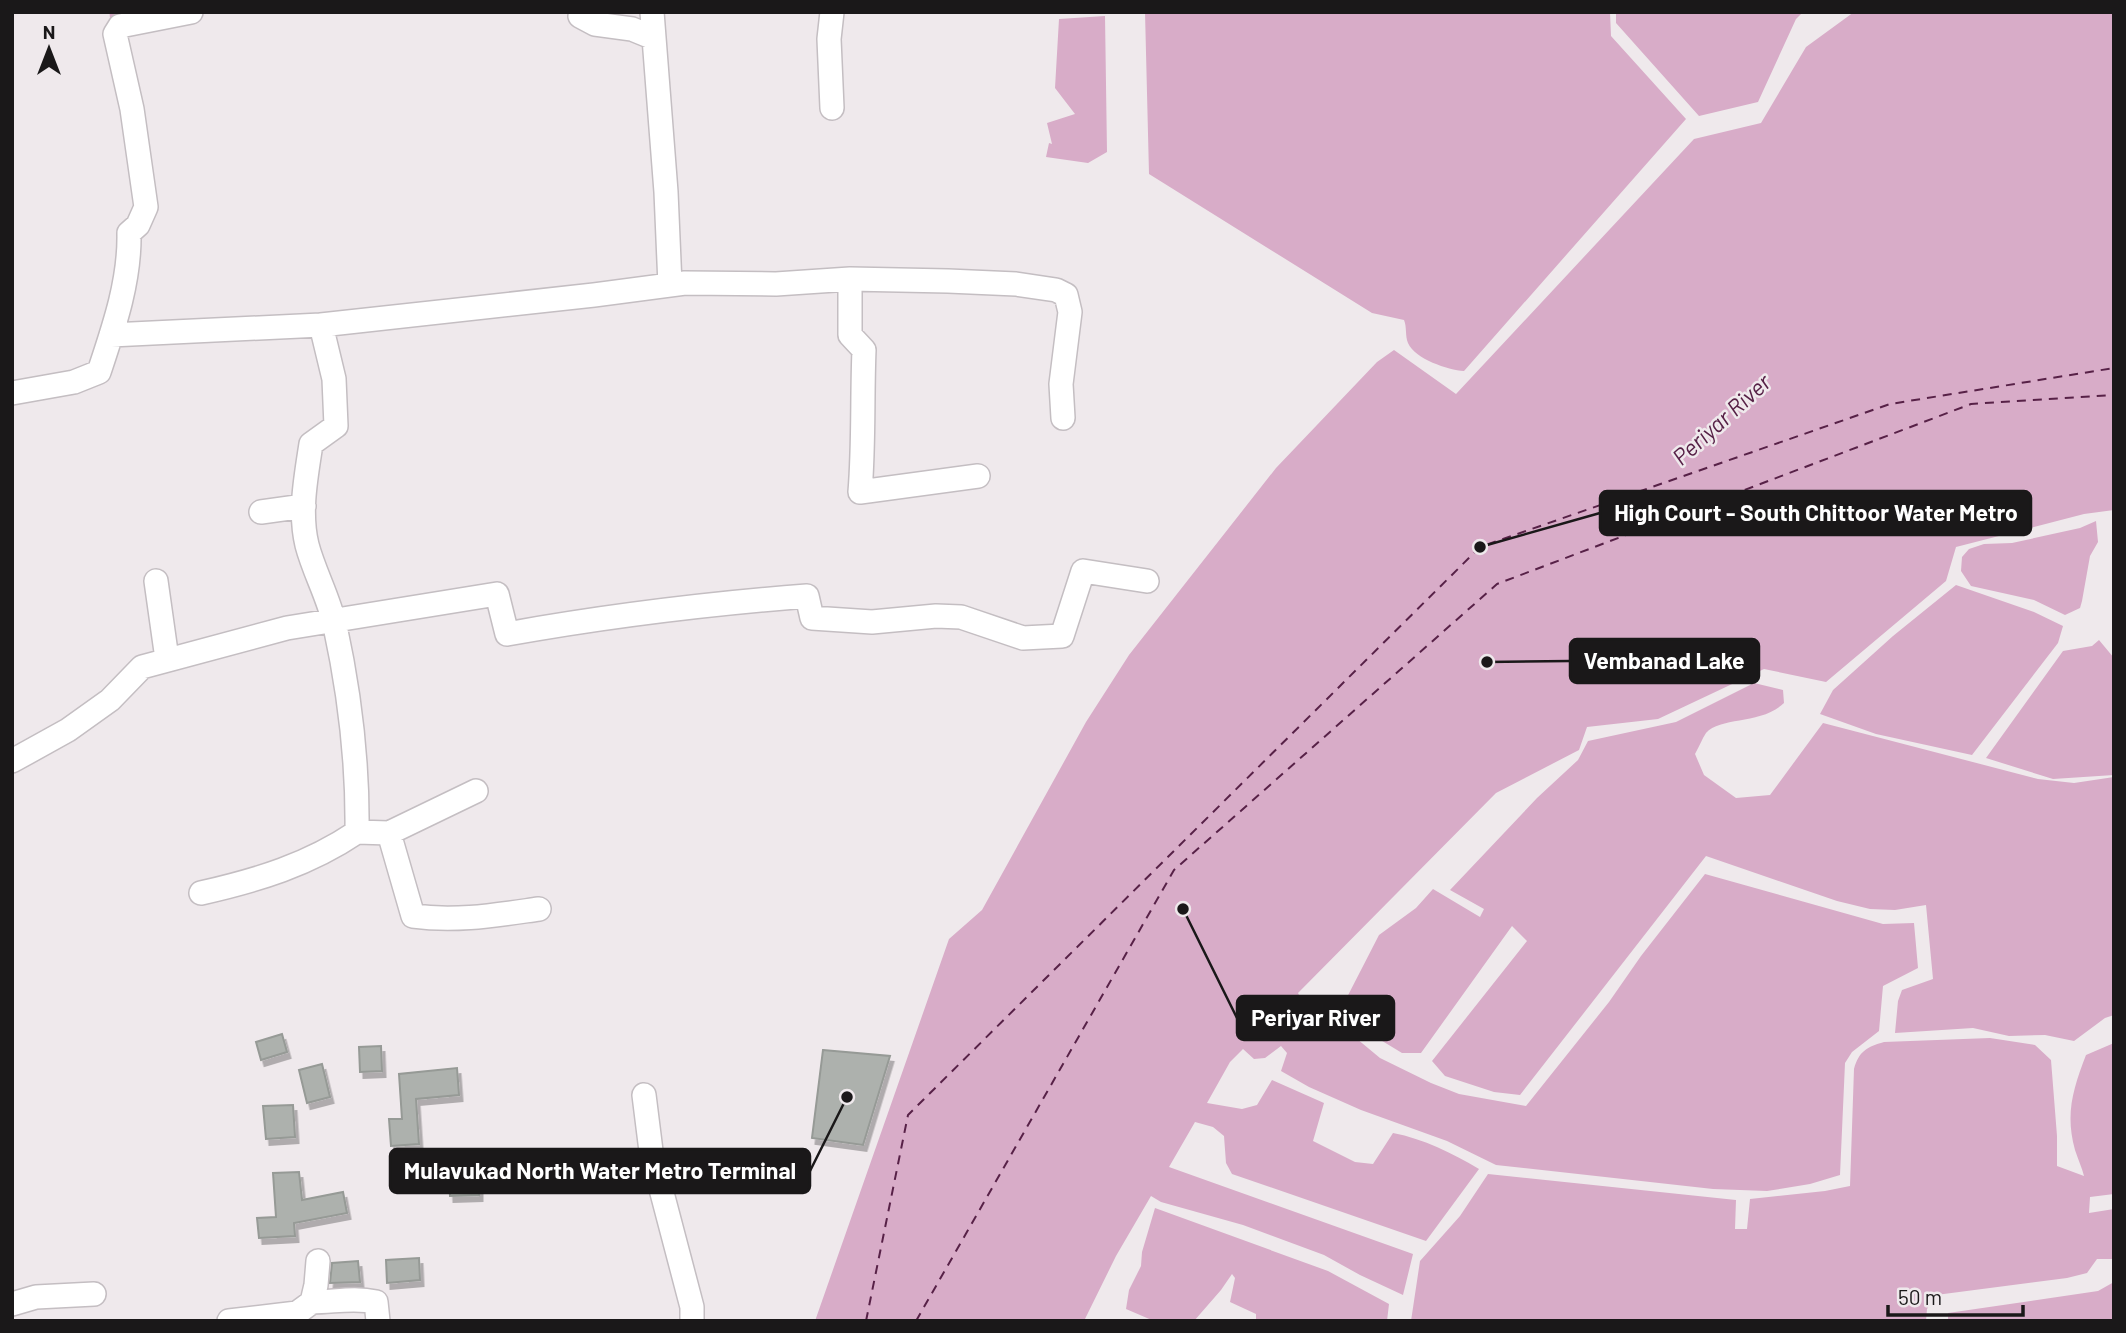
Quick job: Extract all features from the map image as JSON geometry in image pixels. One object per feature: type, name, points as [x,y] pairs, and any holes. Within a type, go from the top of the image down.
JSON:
[{"type":"street","points":[[12,393],[74,382],[99,372],[111,335],[129,258],[129,233],[138,225],[146,207],[132,109],[115,34],[121,26],[191,12]]},
{"type":"street","points":[[652,12],[666,192],[670,285]]},
{"type":"street","points":[[832,12],[829,39],[832,108]]},
{"type":"street","points":[[580,16],[595,24],[632,29],[654,38]]},
{"type":"street","points":[[111,335],[321,325],[685,283],[776,284],[850,279],[1016,284],[1056,290],[1066,295],[1070,312],[1061,384],[1063,418]]},
{"type":"street","points":[[850,279],[850,334],[864,350],[861,417],[864,441],[860,492],[978,476]]},
{"type":"street","points":[[321,325],[334,379],[337,426],[311,444],[303,491],[306,543],[334,621],[345,671],[356,766],[357,832]]},
{"type":"street","points":[[261,512],[304,506]]},
{"type":"street","points":[[12,761],[68,730],[110,700],[142,667],[287,628],[497,594],[507,635],[596,618],[807,596],[812,618],[872,622],[936,616],[961,617],[1023,638],[1062,636],[1083,571],[1147,581]]},
{"type":"street","points":[[156,580],[167,659]]},
{"type":"street","points":[[201,893],[272,875],[330,850],[357,832],[389,833],[476,791]]},
{"type":"street","points":[[389,833],[413,916],[439,920],[478,918],[539,909]]},
{"type":"street","points":[[644,1096],[650,1152],[692,1307],[692,1321]]},
{"type":"street","points":[[312,1302],[318,1261]]},
{"type":"street","points":[[12,1304],[36,1297],[94,1294]]},
{"type":"street","points":[[229,1321],[297,1313],[312,1302],[337,1302],[359,1298],[376,1302],[378,1321]]},
{"type":"water","points":[[1145,12],[1610,12],[1611,36],[1686,119],[1464,371],[1457,370],[1433,363],[1417,354],[1407,340],[1404,320],[1372,313],[1149,174]]},
{"type":"water","points":[[1616,12],[1803,12],[1796,19],[1758,102],[1699,116],[1616,23]]},
{"type":"water","points":[[1854,12],[2114,12],[2114,510],[2084,514],[1956,547],[1946,581],[1826,682],[1764,669],[1658,719],[1587,727],[1579,750],[1496,793],[1298,993],[1302,1001],[1297,1013],[1301,1027],[1316,1016],[1339,1024],[1380,1058],[1431,1083],[1459,1094],[1526,1106],[1609,1002],[1705,874],[1883,924],[1914,923],[1918,968],[1883,986],[1879,1031],[1852,1052],[1845,1063],[1840,1175],[1810,1184],[1767,1191],[1713,1189],[1496,1165],[1447,1141],[1361,1110],[1309,1087],[1281,1071],[1287,1053],[1281,1046],[1265,1058],[1254,1059],[1243,1049],[1230,1062],[1207,1103],[1242,1109],[1257,1105],[1272,1080],[1324,1103],[1313,1141],[1355,1162],[1373,1164],[1393,1133],[1437,1147],[1479,1169],[1426,1241],[1232,1174],[1226,1163],[1224,1136],[1213,1127],[1195,1122],[1169,1167],[1413,1254],[1403,1295],[1324,1255],[1243,1225],[1161,1202],[1151,1196],[1116,1256],[1084,1321],[815,1321],[949,939],[982,910],[1086,722],[1129,655],[1276,468],[1377,362],[1394,350],[1456,394],[1694,139],[1761,123],[1806,47]]},
{"type":"water","points":[[1105,16],[1107,152],[1088,163],[1046,157],[1049,143],[1052,144],[1047,123],[1075,114],[1055,88],[1059,19]]},
{"type":"water","points":[[2096,521],[2098,542],[2090,556],[2080,608],[2065,615],[2034,600],[1971,586],[1961,571],[1962,557],[1969,549],[1984,544],[2012,543],[2080,528]]},
{"type":"water","points":[[1956,585],[2034,612],[2063,626],[2058,643],[1972,755],[1876,734],[1820,714],[1833,690],[1893,636]]},
{"type":"water","points":[[2099,640],[2114,658],[2114,775],[2053,779],[1986,758],[2063,651],[2092,646]]},
{"type":"water","points":[[1754,683],[1783,690],[1784,703],[1764,715],[1713,728],[1706,733],[1695,754],[1704,775],[1736,798],[1770,795],[1823,723],[2038,779],[2074,783],[2114,777],[2114,1015],[2105,1018],[2074,1041],[2045,1035],[2009,1036],[1973,1028],[1895,1033],[1898,1001],[1902,990],[1933,979],[1926,905],[1895,910],[1870,909],[1837,901],[1706,856],[1520,1095],[1494,1092],[1445,1076],[1432,1061],[1527,941],[1512,926],[1421,1053],[1402,1053],[1374,1036],[1343,1005],[1379,935],[1416,908],[1433,889],[1480,917],[1484,909],[1450,890],[1537,798],[1578,760],[1588,741],[1676,722]]},
{"type":"water","points":[[1990,1038],[2035,1045],[2051,1060],[2057,1166],[2084,1176],[2072,1137],[2074,1091],[2086,1055],[2114,1043],[2114,1194],[2090,1197],[2089,1213],[2114,1209],[2114,1259],[2097,1259],[2087,1273],[1936,1295],[1927,1309],[1926,1321],[1411,1321],[1420,1261],[1460,1216],[1488,1174],[1736,1200],[1735,1229],[1747,1229],[1750,1199],[1850,1186],[1854,1069],[1864,1051],[1884,1042]]},
{"type":"water","points":[[1155,1208],[1328,1271],[1389,1304],[1387,1321],[1256,1321],[1256,1314],[1230,1302],[1235,1278],[1232,1274],[1194,1321],[1154,1321],[1126,1309],[1129,1290],[1141,1266],[1142,1252]]},
{"type":"water","points":[[2114,1282],[2114,1321],[1948,1321],[1948,1313],[2098,1291]]},
{"type":"building","points":[[282,1034],[287,1052],[261,1060],[256,1042]]},
{"type":"building","points":[[381,1046],[382,1071],[360,1072],[359,1047]]},
{"type":"building","points":[[823,1050],[890,1056],[863,1145],[812,1138]]},
{"type":"building","points":[[322,1064],[330,1097],[307,1103],[299,1070]]},
{"type":"building","points":[[457,1068],[459,1095],[416,1099],[419,1144],[391,1146],[389,1119],[402,1119],[399,1074]]},
{"type":"building","points":[[293,1105],[295,1137],[266,1139],[263,1106]]},
{"type":"building","points":[[299,1172],[302,1200],[343,1192],[347,1213],[294,1223],[295,1236],[259,1238],[257,1218],[276,1217],[273,1173]]},
{"type":"building","points":[[479,1177],[479,1195],[450,1196],[449,1178]]},
{"type":"building","points":[[419,1258],[420,1280],[387,1283],[386,1260]]},
{"type":"building","points":[[358,1261],[360,1282],[330,1283],[332,1263]]},
{"type":"waterway","points":[[112,12],[113,25]]},
{"type":"ferry route","points":[[866,1321],[908,1115],[1480,547],[1890,404],[2114,368]]},
{"type":"ferry route","points":[[916,1321],[1174,870],[1497,584],[1971,404],[2114,395]]},
{"type":"place","name":"High Court - South Chittoor Water Metro","points":[[1480,547]]},
{"type":"place","name":"Vembanad Lake","points":[[1487,662]]},
{"type":"place","name":"Periyar River","points":[[1183,909]]},
{"type":"place","name":"Mulavukad North Water Metro Terminal","points":[[847,1097]]}]
